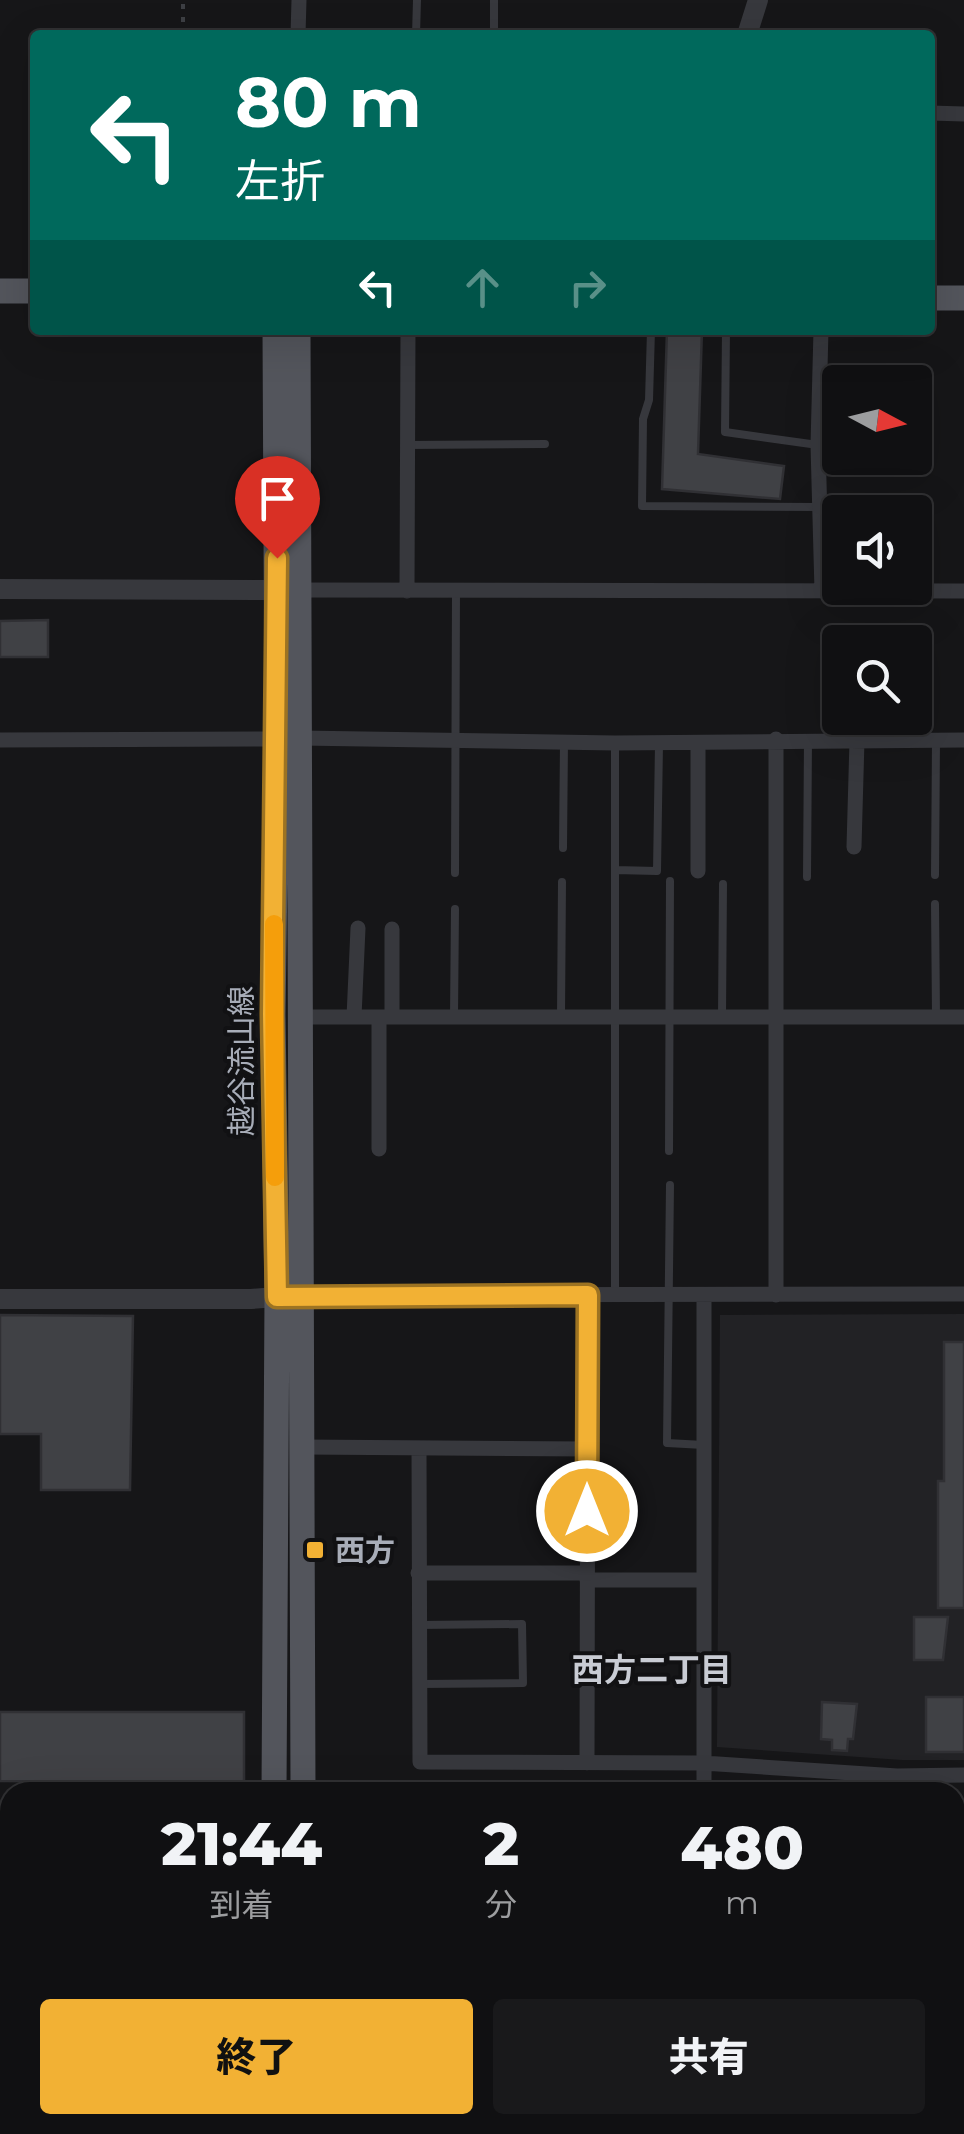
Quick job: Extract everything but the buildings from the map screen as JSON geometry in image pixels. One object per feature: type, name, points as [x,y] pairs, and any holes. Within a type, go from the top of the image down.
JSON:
[{"type":"main road","points":[[0,290],[30,291]]},
{"type":"main road","points":[[935,298],[964,298]]},
{"type":"main road","name":"越谷流山線","points":[[275,335],[288,590]]},
{"type":"main road","name":"越谷流山線","points":[[274,1782],[301,1018],[288,738],[288,590],[298,335]]},
{"type":"main road","name":"越谷流山線","points":[[288,738],[272,1014],[302,1447],[303,1782]]},
{"type":"street","points":[[298,30],[299,0]]},
{"type":"street","points":[[749,30],[758,0]]},
{"type":"street","points":[[935,113],[964,114]]},
{"type":"street","points":[[407,591],[408,335]]},
{"type":"street","points":[[0,589],[822,591],[818,445],[821,335]]},
{"type":"street","points":[[932,591],[964,591]]},
{"type":"street","points":[[0,740],[288,738],[615,744],[964,740]]},
{"type":"street","points":[[776,740],[776,1295]]},
{"type":"street","points":[[854,847],[856,740]]},
{"type":"street","points":[[698,743],[698,871]]},
{"type":"street","points":[[354,1017],[358,928]]},
{"type":"street","points":[[380,1149],[392,929]]},
{"type":"street","points":[[301,1018],[964,1018]]},
{"type":"street","points":[[0,1300],[964,1294]]},
{"type":"street","points":[[587,1762],[588,1295]]},
{"type":"street","points":[[704,1296],[704,1782]]},
{"type":"street","points":[[302,1447],[587,1449]]},
{"type":"street","points":[[419,1449],[420,1762],[703,1763],[897,1776],[964,1775]]},
{"type":"street","points":[[418,1573],[703,1580]]},
{"type":"lane","points":[[416,30],[417,0]]},
{"type":"lane","points":[[494,0],[494,30]]},
{"type":"lane","points":[[652,335],[642,506],[820,507]]},
{"type":"lane","points":[[726,335],[725,432],[818,445]]},
{"type":"lane","points":[[408,445],[545,444]]},
{"type":"lane","points":[[455,873],[456,592]]},
{"type":"lane","points":[[807,877],[808,739]]},
{"type":"lane","points":[[935,875],[936,740]]},
{"type":"lane","points":[[563,848],[564,741]]},
{"type":"lane","points":[[615,744],[616,1296]]},
{"type":"lane","points":[[616,870],[658,871],[659,744]]},
{"type":"lane","points":[[669,1152],[670,881]]},
{"type":"lane","points":[[561,1016],[562,882]]},
{"type":"lane","points":[[722,1016],[723,884]]},
{"type":"lane","points":[[935,904],[936,1017]]},
{"type":"lane","points":[[454,1016],[455,909]]},
{"type":"lane","points":[[670,1185],[668,1443],[704,1445]]},
{"type":"lane","points":[[418,1625],[522,1624],[523,1683],[419,1684]]},
{"type":"path","points":[[183,30],[184,0]]},
{"type":"shaded area","points":[[964,1314],[964,1760],[902,1760],[717,1747],[720,1315]]},
{"type":"slow traffic","points":[[274,924],[275,1177]]},
{"type":"place","name":"西方","points":[[315,1550]]},
{"type":"district","name":"西方二丁目","points":[[652,1669]]},
{"type":"route","points":[[277,558],[272,1014],[277,1297],[588,1295],[587,1511]]}]
